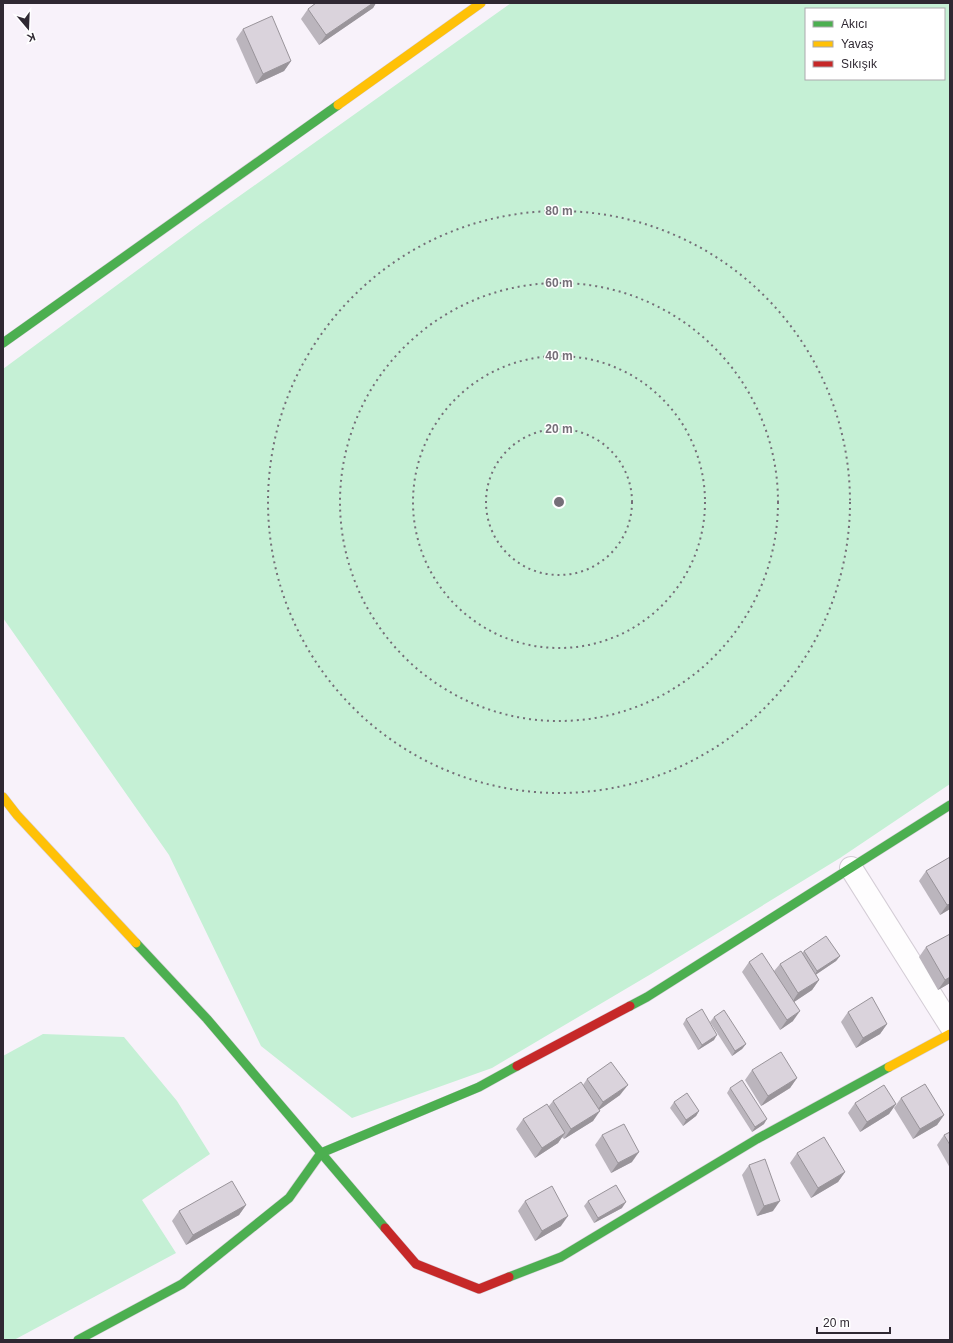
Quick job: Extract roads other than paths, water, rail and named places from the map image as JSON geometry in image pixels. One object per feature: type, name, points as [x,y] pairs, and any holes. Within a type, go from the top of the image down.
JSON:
[{"type":"street","points":[[3,343],[481,3]]},
{"type":"street","points":[[3,797],[17,815],[207,1018],[416,1264],[479,1289],[561,1257],[757,1139],[950,1034]]},
{"type":"street","points":[[78,1340],[182,1284],[289,1198],[321,1153],[479,1087],[647,997],[950,805]]},
{"type":"street","points":[[851,868],[950,1025]]}]
